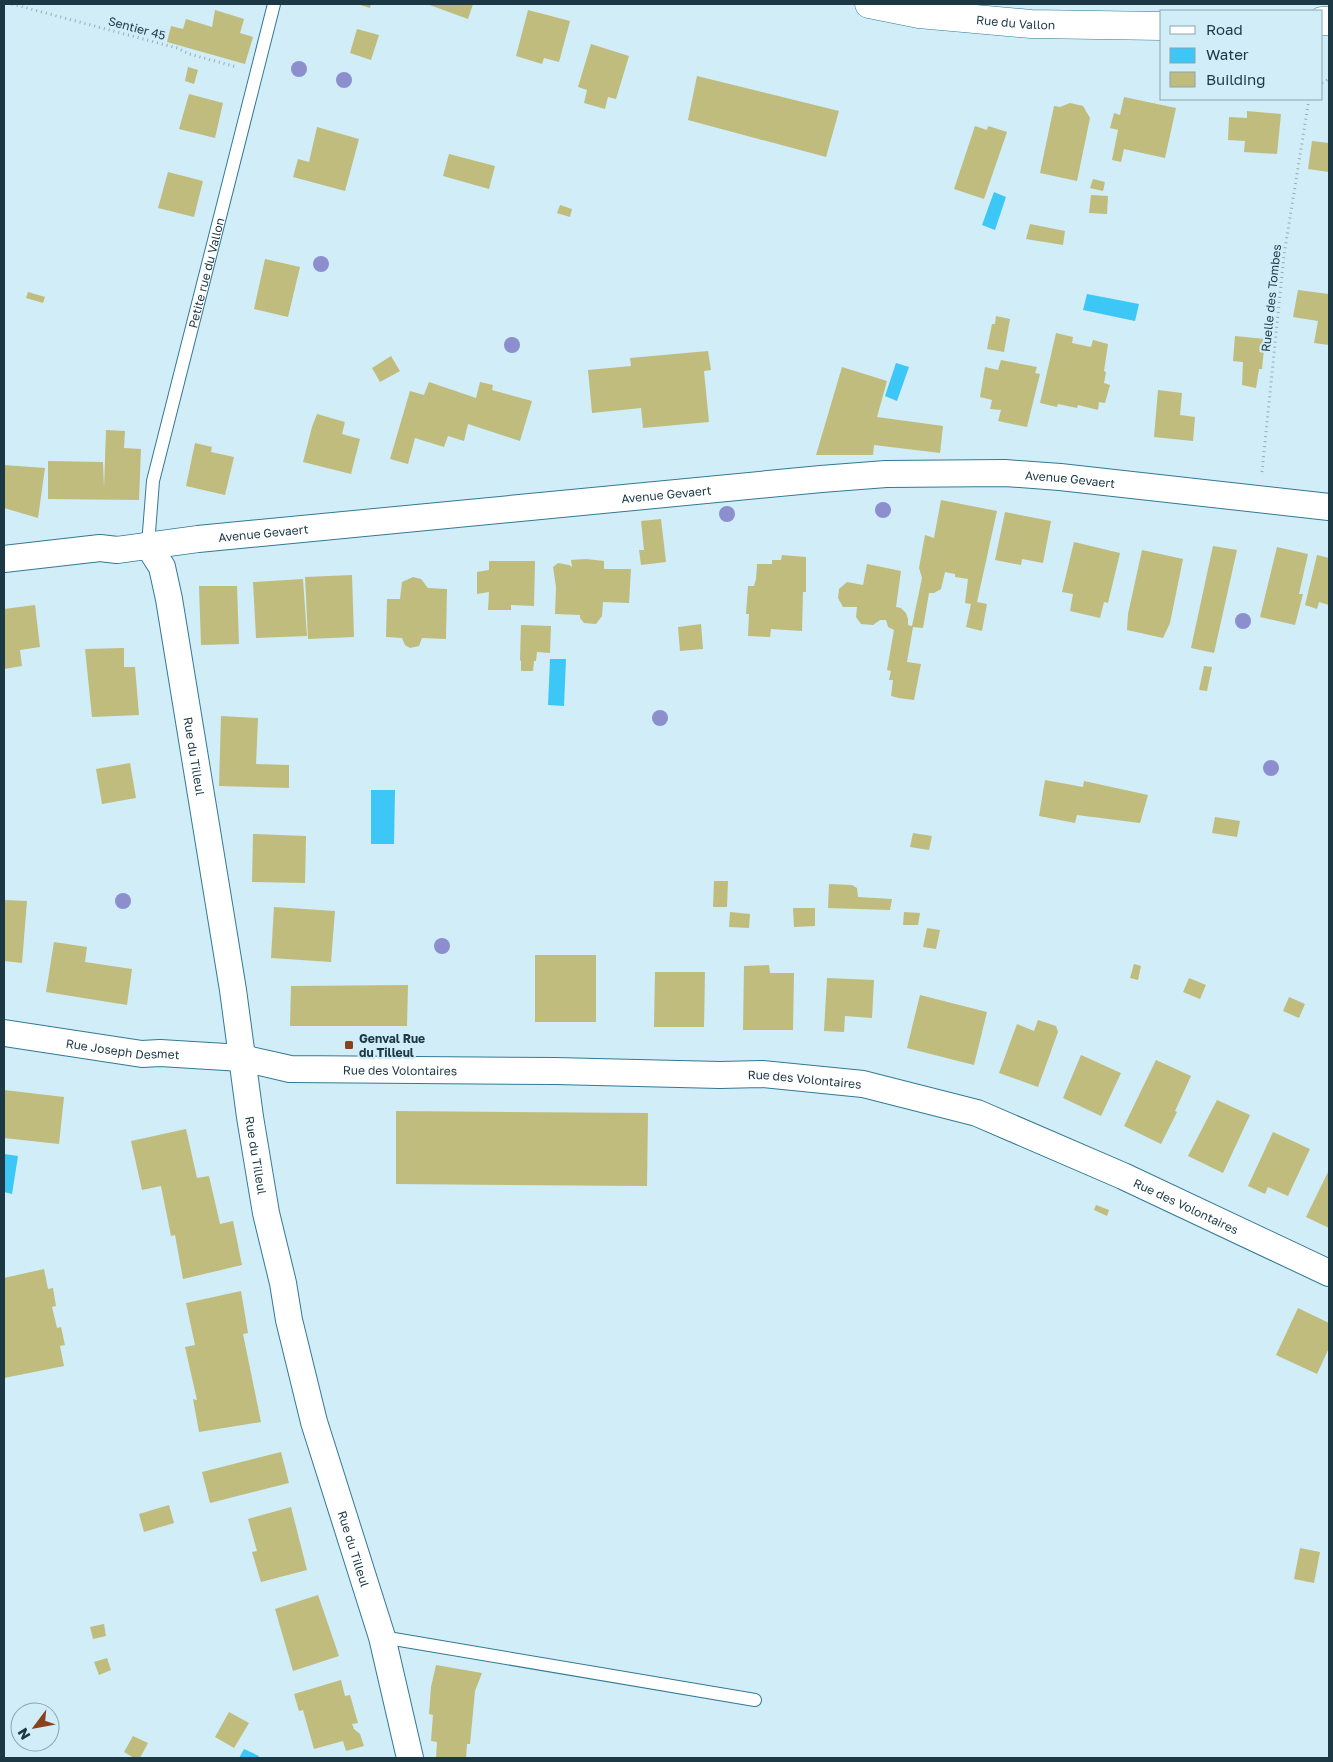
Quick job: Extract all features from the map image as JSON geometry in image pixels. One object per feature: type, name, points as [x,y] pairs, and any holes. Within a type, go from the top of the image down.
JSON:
[{"type":"street","name":"Rue du Vallon","points":[[869,4],[919,14],[1031,24],[1160,26]]},
{"type":"street","name":"Avenue Gevaert","points":[[4,559],[100,548],[116,550],[148,545],[886,474],[970,473],[1042,476],[1329,507]]},
{"type":"street","name":"Rue du Tilleul","points":[[148,545],[162,567],[169,600],[233,990],[250,1117],[266,1213],[283,1283],[289,1320],[314,1422],[382,1637],[410,1758]]},
{"type":"street","name":"Rue Joseph Desmet","points":[[4,1032],[142,1054],[160,1053],[242,1058]]},
{"type":"street","name":"Rue des Volontaires","points":[[242,1058],[290,1069],[762,1074],[863,1084],[977,1113],[1123,1176],[1329,1273]]},
{"type":"lane","name":"Petite rue du Vallon","points":[[148,545],[153,481],[274,4]]},
{"type":"lane","points":[[382,1637],[756,1700]]},
{"type":"path","name":"Sentier 45","points":[[12,4],[177,48],[189,54],[256,72]]},
{"type":"path","name":"Ruelle des Tombes","points":[[1259,499],[1284,256],[1309,100]]},
{"type":"water","points":[[994,192],[1006,197],[995,230],[982,225]]},
{"type":"water","points":[[1087,294],[1139,304],[1135,321],[1083,310]]},
{"type":"water","points":[[896,363],[909,367],[897,401],[885,396]]},
{"type":"water","points":[[550,659],[566,659],[564,706],[548,705]]},
{"type":"water","points":[[371,790],[395,790],[394,844],[371,844]]},
{"type":"water","points":[[4,1154],[18,1156],[12,1194],[4,1192]]},
{"type":"water","points":[[244,1749],[259,1756],[258,1758],[239,1758]]},
{"type":"building","points":[[357,4],[371,4],[370,8]]},
{"type":"building","points":[[427,4],[473,4],[468,19]]},
{"type":"building","points":[[215,10],[244,19],[240,33],[253,37],[245,64],[167,42],[171,26],[183,29],[186,19],[212,27]]},
{"type":"building","points":[[528,10],[570,21],[559,62],[544,58],[542,64],[516,56]]},
{"type":"building","points":[[357,29],[379,35],[371,60],[350,53]]},
{"type":"building","points":[[591,44],[629,56],[616,99],[608,97],[605,109],[584,103],[587,90],[578,87]]},
{"type":"building","points":[[188,67],[198,70],[194,84],[185,81]]},
{"type":"building","points":[[697,76],[839,111],[826,157],[688,120]]},
{"type":"building","points":[[189,94],[223,103],[215,138],[179,129]]},
{"type":"building","points":[[1124,97],[1176,108],[1165,158],[1124,149],[1121,162],[1112,160],[1118,130],[1110,128],[1114,113],[1120,115]]},
{"type":"building","points":[[1070,103],[1083,106],[1090,118],[1077,181],[1040,173],[1054,106],[1060,107]]},
{"type":"building","points":[[1247,111],[1281,114],[1277,154],[1244,152],[1245,141],[1228,140],[1229,117],[1247,118]]},
{"type":"building","points":[[975,126],[987,130],[988,126],[1007,132],[984,199],[954,189]]},
{"type":"building","points":[[317,127],[359,139],[345,191],[293,177],[298,159],[309,162]]},
{"type":"building","points":[[1312,141],[1329,143],[1329,172],[1308,169]]},
{"type":"building","points":[[449,154],[495,166],[489,189],[443,176]]},
{"type":"building","points":[[168,172],[203,181],[194,217],[158,208]]},
{"type":"building","points":[[1093,179],[1105,182],[1103,191],[1090,188]]},
{"type":"building","points":[[1091,195],[1108,196],[1107,214],[1089,213]]},
{"type":"building","points":[[560,205],[572,209],[570,217],[557,213]]},
{"type":"building","points":[[1030,224],[1065,231],[1063,245],[1026,239]]},
{"type":"building","points":[[265,259],[300,267],[288,317],[254,309]]},
{"type":"building","points":[[1298,290],[1329,294],[1329,345],[1314,343],[1318,321],[1293,317]]},
{"type":"building","points":[[28,292],[45,297],[43,303],[26,298]]},
{"type":"building","points":[[996,316],[1010,319],[1004,352],[987,349],[992,324],[995,324]]},
{"type":"building","points":[[1056,333],[1073,337],[1072,343],[1091,347],[1093,340],[1108,344],[1104,383],[1110,385],[1105,403],[1099,402],[1098,410],[1078,405],[1077,408],[1058,404],[1057,407],[1040,403]]},
{"type":"building","points":[[1235,336],[1265,339],[1262,369],[1259,369],[1256,388],[1242,385],[1243,362],[1233,361]]},
{"type":"building","points":[[708,351],[711,370],[704,371],[709,422],[643,428],[641,408],[592,413],[588,370],[631,366],[630,358]]},
{"type":"building","points":[[391,356],[400,371],[380,382],[372,368]]},
{"type":"building","points":[[1001,360],[1037,367],[1035,373],[1040,374],[1027,427],[998,421],[1001,410],[990,409],[992,400],[980,397],[985,367],[998,370]]},
{"type":"building","points":[[842,367],[887,381],[877,417],[943,426],[940,453],[874,445],[873,455],[816,455]]},
{"type":"building","points":[[429,382],[476,398],[480,382],[493,385],[492,390],[532,401],[520,441],[468,424],[464,441],[448,436],[444,447],[415,438],[408,464],[390,459],[410,391],[424,395]]},
{"type":"building","points":[[1158,390],[1182,393],[1180,415],[1195,417],[1193,441],[1154,437]]},
{"type":"building","points":[[317,414],[345,422],[342,434],[360,439],[351,474],[303,462]]},
{"type":"building","points":[[106,430],[125,431],[124,448],[141,449],[139,500],[48,499],[48,461],[103,462],[104,488]]},
{"type":"building","points":[[195,443],[212,447],[211,452],[234,457],[225,495],[186,486]]},
{"type":"building","points":[[4,465],[45,468],[38,518],[4,508]]},
{"type":"building","points":[[941,500],[997,511],[977,602],[987,604],[982,631],[966,627],[971,604],[965,603],[968,579],[955,577],[955,574],[945,572],[941,589],[934,593],[929,593],[923,628],[913,627],[907,662],[921,664],[914,700],[899,698],[891,696],[893,680],[889,680],[891,671],[887,670],[894,630],[888,627],[886,620],[880,620],[873,625],[861,624],[856,617],[857,607],[843,607],[838,598],[839,589],[847,582],[863,585],[867,564],[901,571],[896,607],[901,608],[906,613],[908,625],[912,626],[922,578],[919,568],[925,535],[934,538]]},
{"type":"building","points":[[1005,512],[1051,521],[1043,563],[1022,559],[1021,565],[995,560]]},
{"type":"building","points":[[661,519],[666,562],[641,565],[639,550],[644,550],[641,521]]},
{"type":"building","points":[[1074,542],[1120,553],[1108,603],[1104,602],[1100,618],[1070,611],[1073,594],[1062,592]]},
{"type":"building","points":[[1213,546],[1237,550],[1214,653],[1191,648]]},
{"type":"building","points":[[1277,547],[1308,554],[1299,594],[1303,594],[1295,625],[1260,617]]},
{"type":"building","points":[[1142,550],[1183,559],[1170,623],[1163,638],[1127,630],[1128,614]]},
{"type":"building","points":[[782,555],[806,557],[806,592],[803,592],[802,631],[771,629],[770,637],[748,636],[749,614],[746,614],[748,586],[754,586],[757,564],[772,564],[772,560],[781,560]]},
{"type":"building","points":[[1317,555],[1329,558],[1329,605],[1319,602],[1317,609],[1305,605]]},
{"type":"building","points":[[571,560],[604,561],[604,569],[631,569],[629,603],[603,602],[602,616],[596,624],[584,623],[580,615],[555,614],[556,587],[553,567],[558,563],[572,567]]},
{"type":"building","points":[[489,561],[535,561],[534,606],[511,605],[511,610],[488,610],[489,592],[477,594],[477,572],[489,570]]},
{"type":"building","points":[[352,575],[354,637],[308,639],[305,577]]},
{"type":"building","points":[[413,577],[421,579],[428,588],[447,589],[446,639],[422,638],[419,646],[410,648],[405,645],[402,638],[386,637],[387,599],[400,599],[402,582]]},
{"type":"building","points":[[303,579],[307,636],[256,638],[253,582]]},
{"type":"building","points":[[199,586],[237,586],[239,644],[201,645]]},
{"type":"building","points":[[35,605],[40,647],[20,650],[22,666],[4,669],[4,609]]},
{"type":"building","points":[[701,624],[703,649],[680,651],[678,627]]},
{"type":"building","points":[[521,625],[551,626],[550,653],[537,652],[533,671],[521,671]]},
{"type":"building","points":[[124,648],[124,667],[135,667],[139,715],[92,717],[85,649]]},
{"type":"building","points":[[1204,666],[1212,667],[1207,691],[1199,690]]},
{"type":"building","points":[[221,716],[258,718],[256,764],[289,765],[289,788],[219,786]]},
{"type":"building","points":[[130,763],[136,798],[102,804],[96,769]]},
{"type":"building","points":[[1045,780],[1083,787],[1084,781],[1148,795],[1140,823],[1077,815],[1075,823],[1039,816]]},
{"type":"building","points":[[1215,817],[1240,821],[1237,837],[1212,833]]},
{"type":"building","points":[[913,833],[932,836],[929,850],[910,847]]},
{"type":"building","points":[[253,834],[306,836],[305,883],[252,882]]},
{"type":"building","points":[[714,881],[728,881],[727,907],[713,907]]},
{"type":"building","points":[[829,884],[852,885],[857,888],[858,897],[892,899],[890,910],[828,908]]},
{"type":"building","points":[[4,900],[27,901],[22,963],[4,961]]},
{"type":"building","points":[[274,907],[335,911],[331,962],[271,958]]},
{"type":"building","points":[[793,908],[815,908],[815,926],[794,927]]},
{"type":"building","points":[[730,912],[750,914],[749,928],[729,927]]},
{"type":"building","points":[[904,912],[920,913],[918,925],[903,925]]},
{"type":"building","points":[[927,928],[940,930],[936,949],[923,947]]},
{"type":"building","points":[[54,942],[87,947],[85,962],[132,969],[127,1005],[46,992]]},
{"type":"building","points":[[535,955],[596,955],[596,1022],[535,1022]]},
{"type":"building","points":[[1134,964],[1141,966],[1138,980],[1130,978]]},
{"type":"building","points":[[769,965],[770,973],[794,973],[793,1030],[743,1030],[744,966]]},
{"type":"building","points":[[655,972],[705,972],[704,1027],[654,1027]]},
{"type":"building","points":[[827,978],[874,980],[872,1018],[845,1016],[844,1032],[824,1031]]},
{"type":"building","points":[[1189,978],[1206,985],[1200,999],[1183,992]]},
{"type":"building","points":[[408,985],[407,1026],[290,1026],[291,986]]},
{"type":"building","points":[[920,995],[987,1012],[974,1065],[907,1048]]},
{"type":"building","points":[[1289,997],[1305,1004],[1299,1018],[1283,1011]]},
{"type":"building","points":[[1038,1020],[1056,1026],[1058,1032],[1038,1087],[999,1073],[1017,1024],[1034,1031]]},
{"type":"building","points":[[1081,1055],[1121,1073],[1101,1116],[1063,1098]]},
{"type":"building","points":[[1156,1060],[1191,1076],[1175,1111],[1177,1112],[1161,1144],[1124,1126]]},
{"type":"building","points":[[4,1090],[64,1097],[59,1144],[4,1138]]},
{"type":"building","points":[[1217,1100],[1250,1115],[1223,1173],[1188,1156]]},
{"type":"building","points":[[396,1111],[648,1113],[647,1186],[396,1184]]},
{"type":"building","points":[[186,1129],[197,1178],[209,1176],[220,1224],[233,1221],[242,1265],[183,1279],[175,1235],[171,1236],[161,1186],[142,1190],[131,1141]]},
{"type":"building","points":[[1273,1132],[1310,1149],[1288,1196],[1268,1187],[1265,1194],[1248,1186]]},
{"type":"building","points":[[1329,1170],[1329,1228],[1306,1217]]},
{"type":"building","points":[[1096,1205],[1109,1210],[1107,1216],[1094,1210]]},
{"type":"building","points":[[44,1269],[48,1289],[53,1288],[56,1306],[52,1307],[57,1328],[61,1327],[65,1345],[60,1346],[64,1366],[4,1378],[4,1278]]},
{"type":"building","points":[[241,1291],[248,1333],[243,1334],[261,1422],[199,1432],[193,1399],[197,1400],[185,1347],[195,1345],[186,1303]]},
{"type":"building","points":[[1298,1308],[1329,1323],[1329,1348],[1317,1374],[1276,1355]]},
{"type":"building","points":[[281,1452],[289,1483],[210,1503],[202,1472]]},
{"type":"building","points":[[169,1505],[174,1523],[144,1532],[139,1514]]},
{"type":"building","points":[[291,1507],[307,1570],[261,1582],[252,1552],[257,1551],[248,1519]]},
{"type":"building","points":[[1300,1548],[1320,1552],[1314,1583],[1294,1579]]},
{"type":"building","points":[[318,1595],[339,1656],[293,1671],[275,1609]]},
{"type":"building","points":[[104,1624],[106,1636],[93,1639],[90,1627]]},
{"type":"building","points":[[107,1658],[111,1670],[99,1675],[94,1662]]},
{"type":"building","points":[[436,1665],[482,1673],[475,1691],[470,1744],[467,1744],[466,1758],[436,1758],[437,1742],[431,1741],[433,1715],[429,1714],[431,1687]]},
{"type":"building","points":[[341,1680],[345,1696],[350,1695],[358,1723],[352,1724],[354,1729],[360,1734],[364,1746],[346,1751],[343,1741],[314,1749],[303,1710],[299,1711],[294,1694]]},
{"type":"building","points":[[229,1712],[249,1723],[234,1748],[215,1737]]},
{"type":"building","points":[[133,1736],[148,1743],[140,1758],[134,1758],[124,1752]]},
{"type":"place","name":"Genval Rue du Tilleul","points":[[349,1045]]}]
